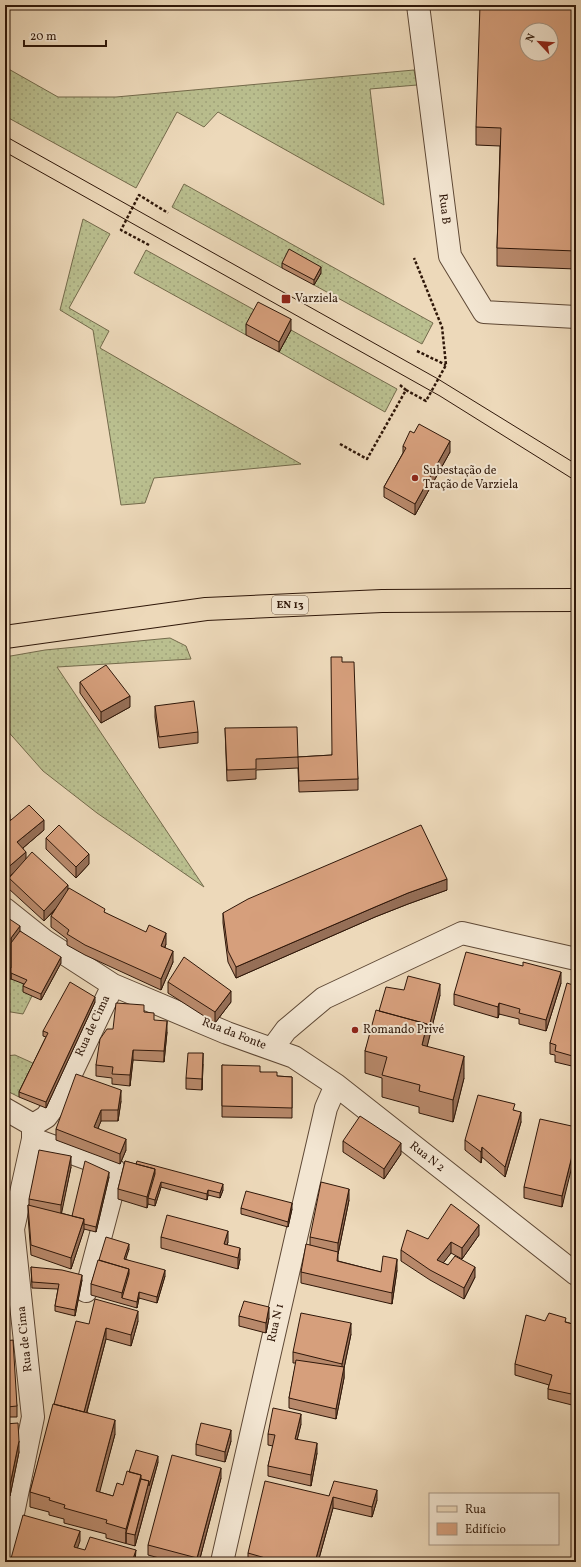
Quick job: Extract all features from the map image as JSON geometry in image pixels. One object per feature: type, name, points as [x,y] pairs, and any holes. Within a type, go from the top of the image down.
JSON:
[{"type":"main road","name":"EN 13","points":[[5,637],[206,609],[382,601],[576,600]]},
{"type":"street","name":"Rua B","points":[[418,5],[450,256],[484,312],[576,317]]},
{"type":"street","name":"Rua da Fonte","points":[[5,909],[45,941],[113,985],[227,1033],[272,1048],[286,1030],[324,998],[462,933],[576,959]]},
{"type":"street","name":"Rua de Cima","points":[[5,1552],[33,1418],[9,1227],[33,1132],[58,1101],[113,985]]},
{"type":"street","name":"Rua N 2","points":[[272,1048],[294,1057],[336,1085],[576,1274]]},
{"type":"street","name":"Rua N 1","points":[[222,1562],[326,1108],[336,1085]]},
{"type":"street","points":[[5,1110],[33,1132],[113,1168],[117,1174],[86,1291]]},
{"type":"path","points":[[149,245],[121,230],[139,195],[168,213]]},
{"type":"path","points":[[400,385],[426,401],[446,365],[442,327],[414,258]]},
{"type":"path","points":[[417,351],[446,365]]},
{"type":"path","points":[[340,444],[367,458],[406,390]]},
{"type":"green space","points":[[5,67],[58,97],[116,97],[414,70],[417,85],[370,89],[384,205],[218,112],[204,127],[177,112],[136,188],[5,116]]},
{"type":"green space","points":[[184,184],[433,323],[422,344],[314,285],[289,255],[282,268],[172,207]]},
{"type":"green space","points":[[83,219],[110,234],[69,308],[109,331],[100,348],[301,464],[154,478],[145,503],[121,505],[93,330],[60,310]]},
{"type":"green space","points":[[146,250],[258,312],[246,335],[134,273]]},
{"type":"green space","points":[[291,330],[397,389],[385,412],[279,352]]},
{"type":"green space","points":[[170,638],[186,646],[191,659],[57,667],[204,887],[97,813],[43,771],[5,728],[5,657],[45,650]]},
{"type":"green space","points":[[5,979],[22,983],[32,996],[23,1014],[5,1011]]},
{"type":"green space","points":[[15,1055],[35,1064],[19,1097],[5,1090],[5,1056]]},
{"type":"building","points":[[480,5],[576,5],[576,251],[497,248],[501,128],[476,127]]},
{"type":"building","points":[[289,249],[321,267],[314,280],[282,263]]},
{"type":"building","points":[[258,302],[291,319],[279,342],[246,324]]},
{"type":"building","name":"Subestação de Tração de Varziela","points":[[419,424],[450,441],[415,504],[384,487],[406,448],[403,446],[410,431],[414,433]]},
{"type":"building","points":[[331,657],[342,657],[342,662],[354,662],[358,779],[299,781],[298,757],[332,755]]},
{"type":"building","points":[[106,665],[130,696],[101,712],[80,682]]},
{"type":"building","points":[[194,701],[198,732],[159,737],[155,706]]},
{"type":"building","points":[[297,727],[298,757],[256,759],[256,769],[227,770],[225,728]]},
{"type":"building","points":[[5,795],[10,815],[5,817]]},
{"type":"building","points":[[29,805],[44,820],[17,842],[26,852],[5,870],[5,825]]},
{"type":"building","points":[[59,825],[89,854],[76,867],[46,838]]},
{"type":"building","points":[[421,825],[447,879],[408,893],[236,967],[228,951],[223,913],[248,899]]},
{"type":"building","points":[[32,852],[68,885],[44,911],[9,878]]},
{"type":"building","points":[[69,888],[105,909],[104,912],[146,932],[149,925],[166,933],[161,946],[173,951],[161,979],[85,945],[67,934],[69,930],[51,916]]},
{"type":"building","points":[[5,916],[20,926],[11,938],[11,968],[5,968]]},
{"type":"building","points":[[20,931],[61,957],[41,994],[23,986],[27,980],[11,973],[11,943]]},
{"type":"building","points":[[466,952],[523,966],[523,962],[561,972],[546,1020],[519,1013],[520,1009],[499,1003],[498,1007],[454,994]]},
{"type":"building","points":[[184,957],[231,991],[215,1012],[168,982]]},
{"type":"building","points":[[408,976],[440,984],[427,1035],[427,1024],[379,1011],[386,987],[404,990]]},
{"type":"building","points":[[70,982],[95,997],[46,1102],[19,1092],[48,1033],[43,1031]]},
{"type":"building","points":[[567,983],[576,986],[576,1057],[555,1051],[556,1045],[550,1043]]},
{"type":"building","points":[[116,1003],[144,1005],[144,1012],[154,1013],[154,1020],[167,1021],[164,1051],[133,1050],[130,1075],[112,1074],[113,1067],[96,1065],[100,1039],[107,1029],[113,1029]]},
{"type":"building","points":[[376,1010],[427,1024],[422,1045],[464,1056],[453,1100],[419,1091],[420,1085],[382,1075],[387,1057],[365,1051]]},
{"type":"building","points":[[188,1053],[203,1053],[202,1079],[186,1078]]},
{"type":"building","points":[[222,1065],[260,1066],[260,1072],[277,1072],[277,1076],[292,1077],[292,1108],[222,1106]]},
{"type":"building","points":[[76,1074],[121,1090],[118,1110],[101,1110],[94,1127],[126,1139],[120,1154],[56,1129]]},
{"type":"building","points":[[478,1095],[515,1104],[513,1110],[521,1112],[505,1167],[482,1147],[481,1152],[465,1140]]},
{"type":"building","points":[[360,1116],[401,1143],[384,1169],[343,1141]]},
{"type":"building","points":[[540,1119],[576,1127],[576,1140],[562,1196],[524,1187]]},
{"type":"building","points":[[39,1150],[71,1156],[61,1205],[29,1199]]},
{"type":"building","points":[[85,1161],[109,1172],[96,1227],[84,1224],[84,1219],[72,1216]]},
{"type":"building","points":[[125,1161],[155,1169],[147,1197],[118,1189]]},
{"type":"building","points":[[137,1161],[223,1184],[220,1193],[208,1190],[207,1194],[161,1182],[155,1200],[148,1198],[155,1169],[136,1164]]},
{"type":"building","points":[[321,1182],[349,1189],[338,1243],[310,1237]]},
{"type":"building","points":[[246,1191],[292,1203],[288,1222],[241,1208]]},
{"type":"building","points":[[451,1204],[479,1225],[462,1248],[451,1242],[437,1260],[448,1265],[455,1256],[475,1267],[464,1288],[430,1270],[401,1250],[407,1230],[428,1239]]},
{"type":"building","points":[[28,1205],[84,1219],[71,1258],[31,1245]]},
{"type":"building","points":[[167,1215],[228,1231],[224,1244],[240,1248],[238,1258],[161,1237]]},
{"type":"building","points":[[106,1237],[129,1244],[124,1259],[165,1270],[157,1297],[139,1292],[137,1302],[122,1298],[129,1269],[99,1260]]},
{"type":"building","points":[[306,1244],[338,1252],[337,1261],[381,1272],[383,1256],[397,1259],[392,1293],[301,1272]]},
{"type":"building","points":[[98,1260],[129,1269],[122,1293],[91,1284]]},
{"type":"building","points":[[31,1267],[62,1270],[82,1275],[75,1310],[55,1306],[59,1284],[32,1282]]},
{"type":"building","points":[[95,1299],[138,1311],[131,1335],[106,1328],[84,1412],[54,1404],[76,1321],[89,1324]]},
{"type":"building","points":[[244,1301],[269,1307],[266,1323],[239,1316]]},
{"type":"building","points":[[301,1313],[351,1323],[342,1364],[293,1352]]},
{"type":"building","points":[[549,1313],[566,1318],[565,1322],[576,1325],[576,1395],[548,1389],[552,1375],[515,1364],[526,1315],[545,1321]]},
{"type":"building","points":[[13,1340],[17,1406],[7,1407],[7,1398],[5,1398],[5,1341]]},
{"type":"building","points":[[296,1360],[344,1367],[336,1409],[289,1398]]},
{"type":"building","points":[[53,1404],[115,1420],[96,1491],[113,1496],[117,1483],[123,1485],[127,1471],[141,1475],[126,1529],[106,1523],[107,1520],[64,1508],[65,1505],[49,1500],[50,1498],[30,1492]]},
{"type":"building","points":[[273,1408],[301,1414],[295,1439],[317,1443],[311,1475],[268,1466],[275,1435],[268,1434]]},
{"type":"building","points":[[18,1423],[19,1441],[10,1485],[5,1485],[5,1424]]},
{"type":"building","points":[[201,1423],[231,1430],[225,1452],[196,1444]]},
{"type":"building","points":[[136,1450],[158,1456],[149,1486],[149,1481],[141,1479],[141,1475],[129,1472]]},
{"type":"building","points":[[172,1455],[221,1468],[197,1558],[148,1545]]},
{"type":"building","points":[[141,1479],[149,1481],[135,1535],[126,1533]]},
{"type":"building","points":[[265,1481],[329,1496],[334,1481],[377,1490],[372,1507],[333,1497],[315,1562],[279,1562],[248,1553]]},
{"type":"building","points":[[23,1515],[80,1531],[74,1547],[85,1550],[90,1537],[136,1550],[132,1562],[10,1562]]},
{"type":"tram line","points":[[5,136],[438,379],[576,464]]},
{"type":"tram line","points":[[5,152],[440,396],[576,481]]},
{"type":"place","name":"Varziela","points":[[286,299]]},
{"type":"place","name":"Subestação de Tração de Varziela","points":[[415,478]]},
{"type":"place","name":"Romando Privé","points":[[355,1030]]}]
